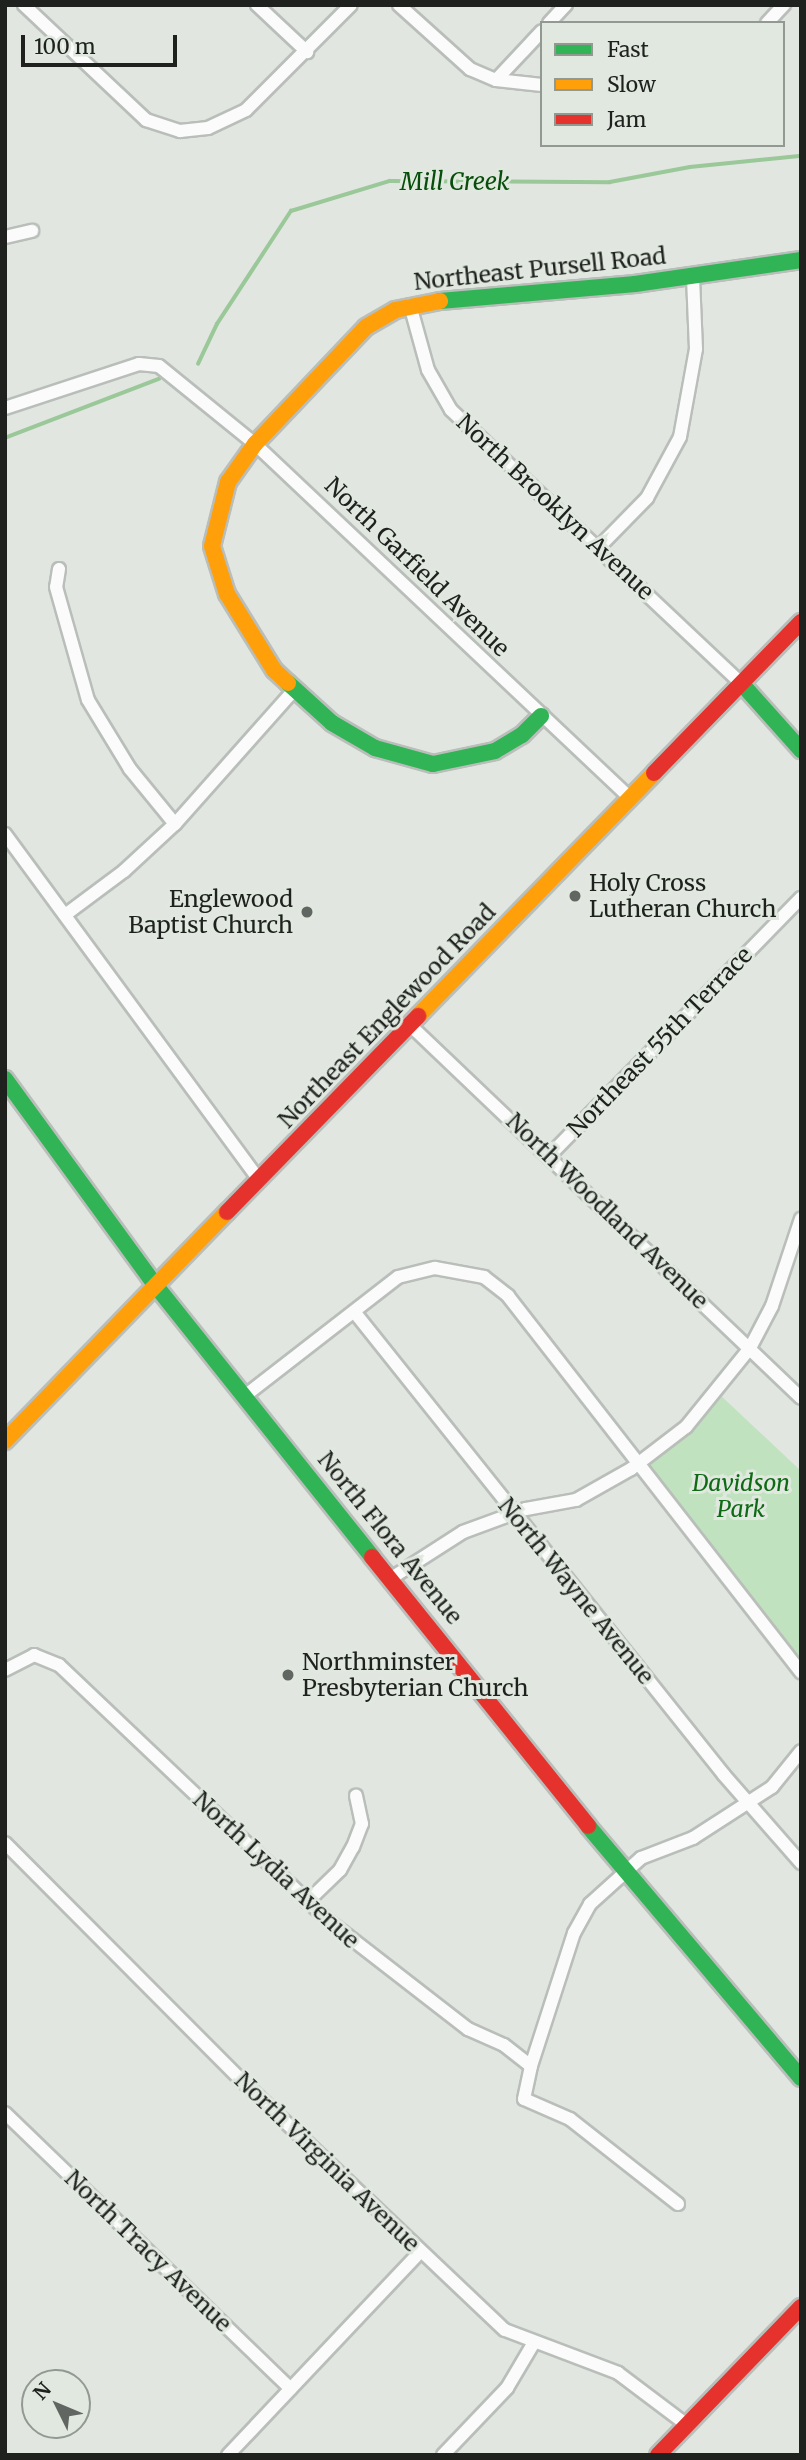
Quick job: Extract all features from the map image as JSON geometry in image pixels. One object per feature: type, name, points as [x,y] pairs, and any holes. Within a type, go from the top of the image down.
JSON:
[{"type":"street","points":[[24,5],[146,120],[166,128],[194,130],[246,110],[307,52],[351,5]]},
{"type":"street","points":[[257,5],[307,52]]},
{"type":"street","points":[[399,5],[458,60],[496,80],[540,85]]},
{"type":"street","points":[[552,21],[566,5]]},
{"type":"street","points":[[769,21],[784,5]]},
{"type":"street","points":[[496,80],[540,33]]},
{"type":"street","points":[[5,237],[32,231]]},
{"type":"street","name":"Northeast Pursell Road","points":[[541,716],[522,735],[495,751],[465,761],[425,764],[353,737],[294,691],[240,621],[212,546],[228,482],[254,444],[366,327],[410,305],[693,275],[801,260]]},
{"type":"street","points":[[599,547],[647,498],[680,437],[696,349],[693,275]]},
{"type":"street","name":"North Brooklyn Avenue","points":[[410,305],[428,370],[451,410],[742,684]]},
{"type":"street","name":"North Garfield Avenue","points":[[6,404],[139,364],[159,366],[254,444],[631,798]]},
{"type":"street","points":[[59,569],[57,587],[88,701],[130,769],[175,824]]},
{"type":"street","name":"Northeast Englewood Road","points":[[5,1441],[801,622]]},
{"type":"street","points":[[742,684],[801,750]]},
{"type":"street","points":[[65,915],[124,871],[175,824],[294,691]]},
{"type":"street","points":[[5,834],[259,1180]]},
{"type":"street","name":"Northeast 55th Terrace","points":[[549,1156],[801,898]]},
{"type":"street","name":"North Woodland Avenue","points":[[410,1025],[801,1398]]},
{"type":"street","name":"North Flora Avenue","points":[[5,1079],[156,1286],[393,1577],[624,1871],[801,2078]]},
{"type":"street","points":[[393,1577],[439,1545],[512,1513],[576,1500],[640,1463],[699,1413],[750,1348],[772,1306],[801,1219]]},
{"type":"street","points":[[246,1395],[356,1314],[387,1283],[408,1273],[435,1268],[470,1272],[491,1280],[508,1296],[801,1672]]},
{"type":"street","name":"North Wayne Avenue","points":[[356,1314],[512,1513],[747,1801],[801,1863]]},
{"type":"street","name":"North Lydia Avenue","points":[[5,1670],[21,1658],[37,1655],[60,1665],[307,1902],[425,1998],[531,2066]]},
{"type":"street","points":[[678,2203],[570,2119],[524,2099],[531,2066],[580,1921],[603,1888],[653,1851],[692,1838],[783,1778],[801,1751]]},
{"type":"street","points":[[307,1902],[340,1870],[353,1847],[362,1824],[356,1796]]},
{"type":"street","name":"North Virginia Avenue","points":[[5,1843],[420,2252],[505,2330],[533,2344],[618,2373],[687,2425]]},
{"type":"street","name":"North Tracy Avenue","points":[[5,2113],[291,2389]]},
{"type":"street","points":[[228,2455],[420,2252]]},
{"type":"street","points":[[658,2455],[801,2307]]},
{"type":"street","points":[[443,2455],[507,2388],[533,2344]]},
{"type":"green space","name":"Davidson Park","points":[[717,1392],[801,1471],[801,1678],[779,1640],[640,1463]]},
{"type":"waterway","name":"Mill Creek","points":[[198,364],[217,324],[291,211],[390,181],[610,182],[690,167],[801,156]]},
{"type":"waterway","name":"Mill Creek","points":[[5,438],[159,379]]},
{"type":"traffic: fast","points":[[440,301],[635,284],[801,260]]},
{"type":"traffic: fast","points":[[288,683],[332,723],[375,748],[433,764],[495,751],[522,735],[541,716]]},
{"type":"traffic: fast","points":[[742,684],[801,750]]},
{"type":"traffic: fast","points":[[5,1079],[156,1286],[372,1557]]},
{"type":"traffic: fast","points":[[588,1826],[801,2078]]},
{"type":"traffic: slow","points":[[288,683],[274,670],[227,594],[212,546],[228,482],[255,444],[366,327],[395,310],[440,301]]},
{"type":"traffic: slow","points":[[418,1016],[654,773]]},
{"type":"traffic: slow","points":[[5,1441],[227,1212]]},
{"type":"traffic: jam","points":[[654,773],[801,622]]},
{"type":"traffic: jam","points":[[227,1212],[418,1016]]},
{"type":"traffic: jam","points":[[372,1557],[588,1826]]},
{"type":"traffic: jam","points":[[658,2455],[801,2307]]},
{"type":"place","name":"Holy Cross Lutheran Church","points":[[575,896]]},
{"type":"place","name":"Englewood Baptist Church","points":[[307,912]]},
{"type":"place","name":"Northminster Presbyterian Church","points":[[288,1675]]}]
